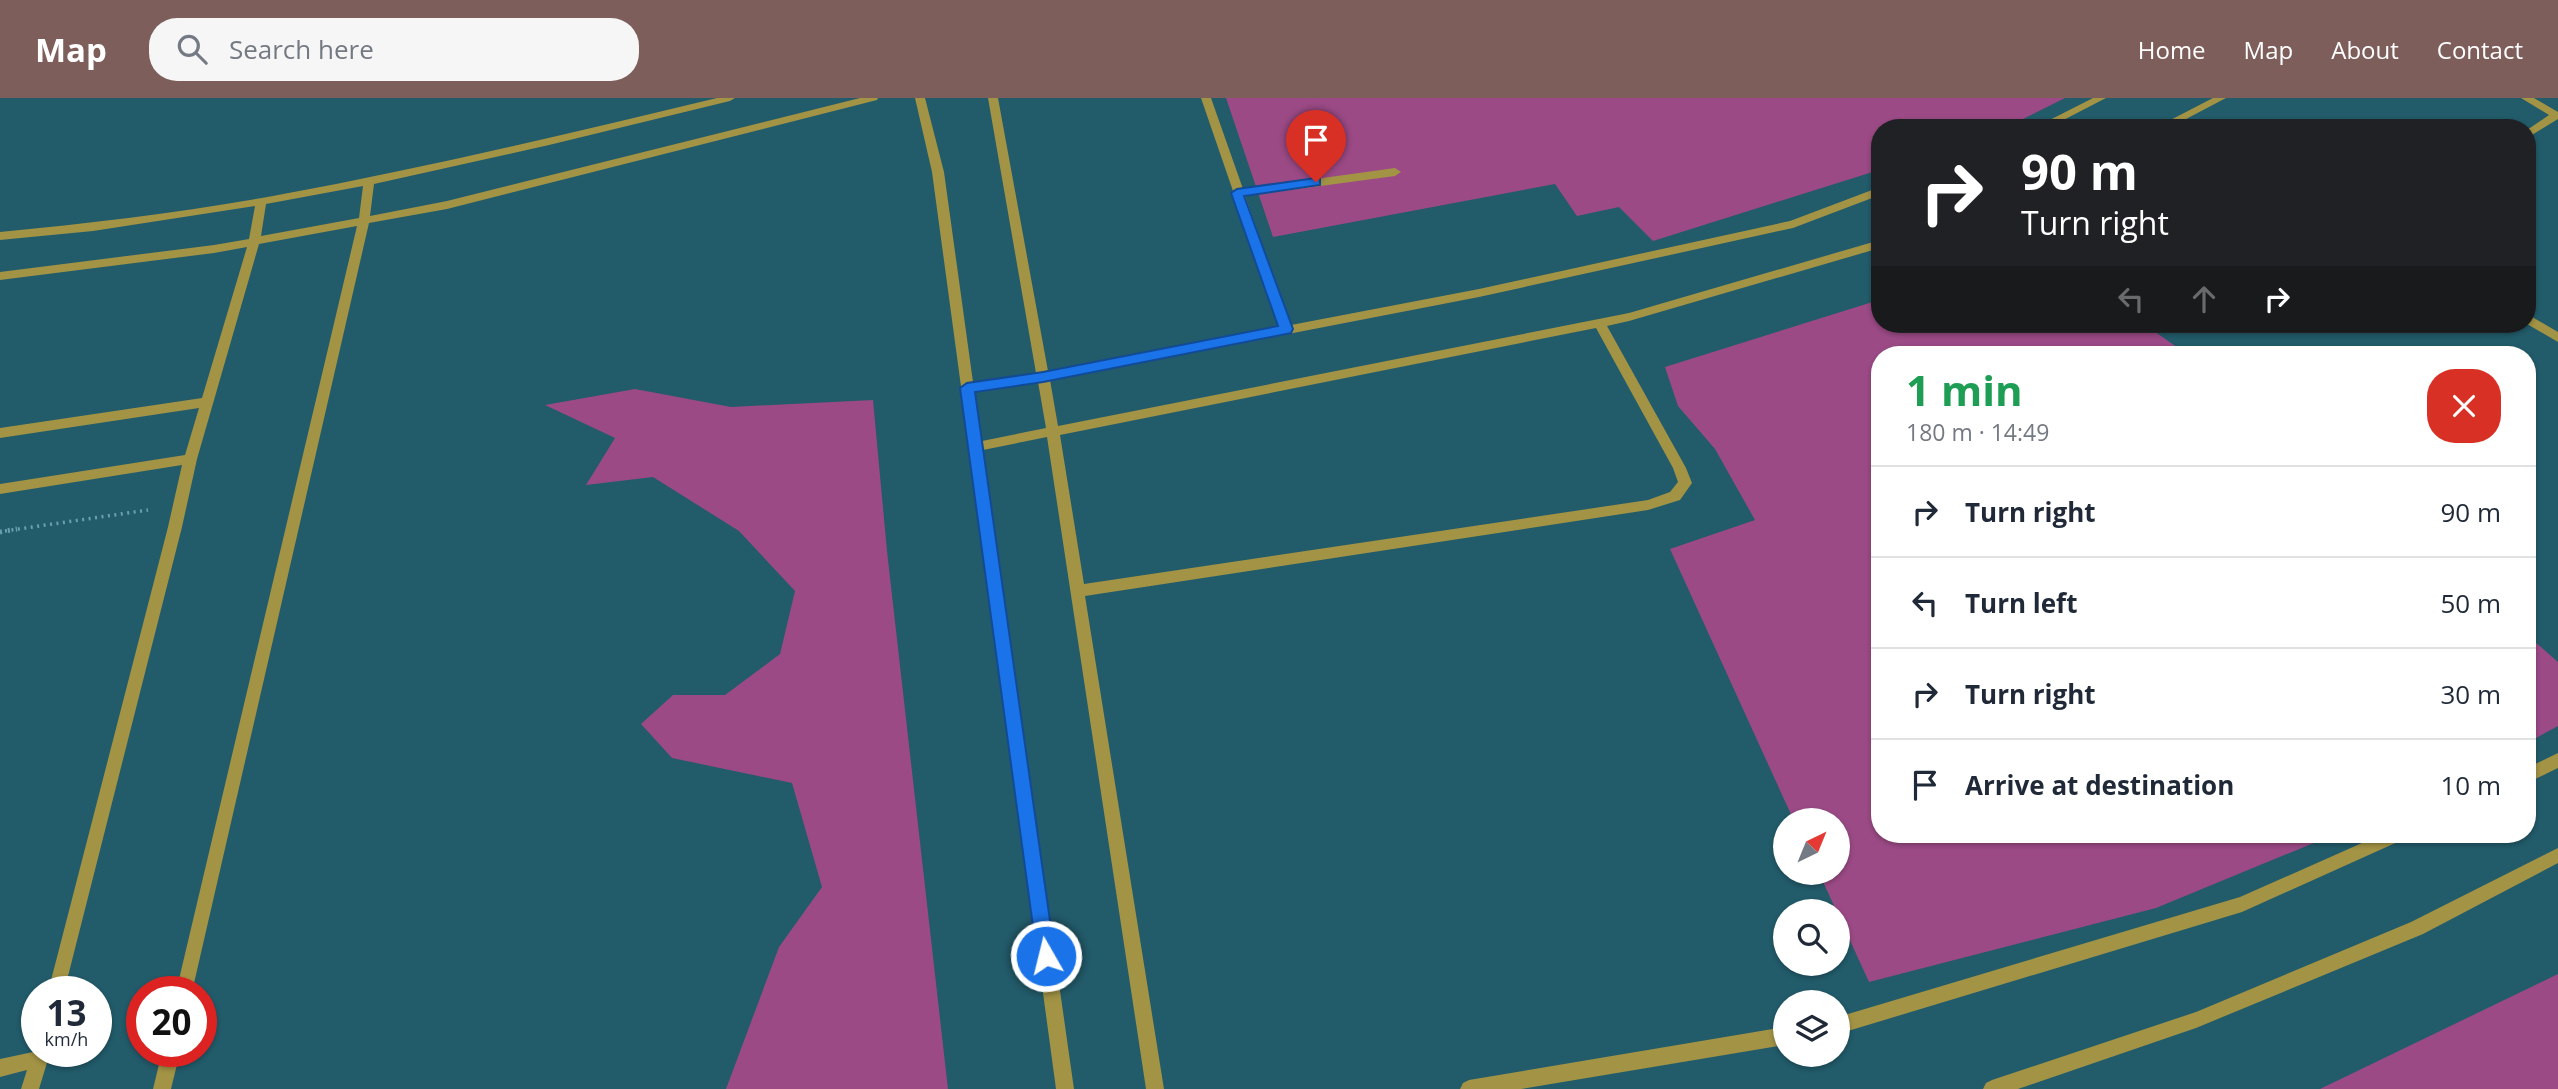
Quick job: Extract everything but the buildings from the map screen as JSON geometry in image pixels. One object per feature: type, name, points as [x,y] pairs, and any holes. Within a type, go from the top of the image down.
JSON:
[{"type":"lane","points":[[0,236],[52,232],[261,202],[369,182],[730,98]]},
{"type":"lane","points":[[0,276],[215,249],[447,205],[873,98]]},
{"type":"lane","points":[[920,98],[931,138],[1065,1089]]},
{"type":"lane","points":[[993,98],[1053,433],[1155,1089]]},
{"type":"lane","points":[[1206,98],[1286,329]]},
{"type":"lane","points":[[2058,119],[2101,98]]},
{"type":"lane","points":[[2178,119],[2221,98]]},
{"type":"lane","points":[[2525,98],[2557,116],[2536,129]]},
{"type":"lane","points":[[1237,193],[1395,172]]},
{"type":"lane","points":[[188,976],[364,221],[369,182]]},
{"type":"lane","points":[[967,388],[1043,377],[1479,293],[1779,227],[1871,194]]},
{"type":"lane","points":[[60,976],[190,459],[254,242],[261,202]]},
{"type":"lane","points":[[975,447],[1629,317],[1871,247]]},
{"type":"lane","points":[[1077,591],[1648,505],[1675,496],[1685,483],[1679,468],[1599,323]]},
{"type":"lane","points":[[2536,324],[2558,338]]},
{"type":"lane","points":[[0,433],[208,402]]},
{"type":"lane","points":[[0,489],[190,459]]},
{"type":"lane","points":[[2536,771],[2558,760]]},
{"type":"lane","points":[[1850,1022],[2242,904],[2378,843]]},
{"type":"lane","points":[[1992,1089],[2196,1020],[2417,928],[2558,855]]},
{"type":"lane","points":[[1469,1089],[1773,1038]]},
{"type":"lane","points":[[0,1068],[21,1061]]},
{"type":"lane","points":[[30,1089],[36,1067]]},
{"type":"lane","points":[[162,1089],[167,1067]]},
{"type":"path","points":[[0,532],[144,509],[157,513],[158,527],[175,527]]},
{"type":"shaded area","points":[[0,98],[2558,98],[2558,1089],[0,1089]]},
{"type":"shaded area","points":[[1226,98],[2065,98],[2023,119],[1871,119],[1871,173],[1653,241],[1619,207],[1577,216],[1555,184],[1273,237]]},
{"type":"shaded area","points":[[1871,303],[1871,333],[2157,333],[2175,346],[1871,346],[1871,843],[2314,843],[2156,908],[1869,982],[1850,941],[1850,899],[1831,899],[1825,886],[1850,886],[1850,808],[1788,808],[1670,549],[1755,520],[1715,449],[1678,406],[1665,367]]},
{"type":"shaded area","points":[[635,389],[731,407],[873,400],[887,551],[948,1089],[726,1089],[779,947],[822,887],[792,783],[672,758],[641,724],[673,695],[725,695],[780,654],[795,591],[739,531],[653,477],[586,485],[615,438],[545,405]]},
{"type":"shaded area","points":[[2536,643],[2558,662],[2558,726],[2536,738]]},
{"type":"shaded area","points":[[2558,974],[2558,1089],[2320,1089]]},
{"type":"route","points":[[1046,956],[967,388],[1043,377],[1286,329],[1237,193],[1316,182]]}]
